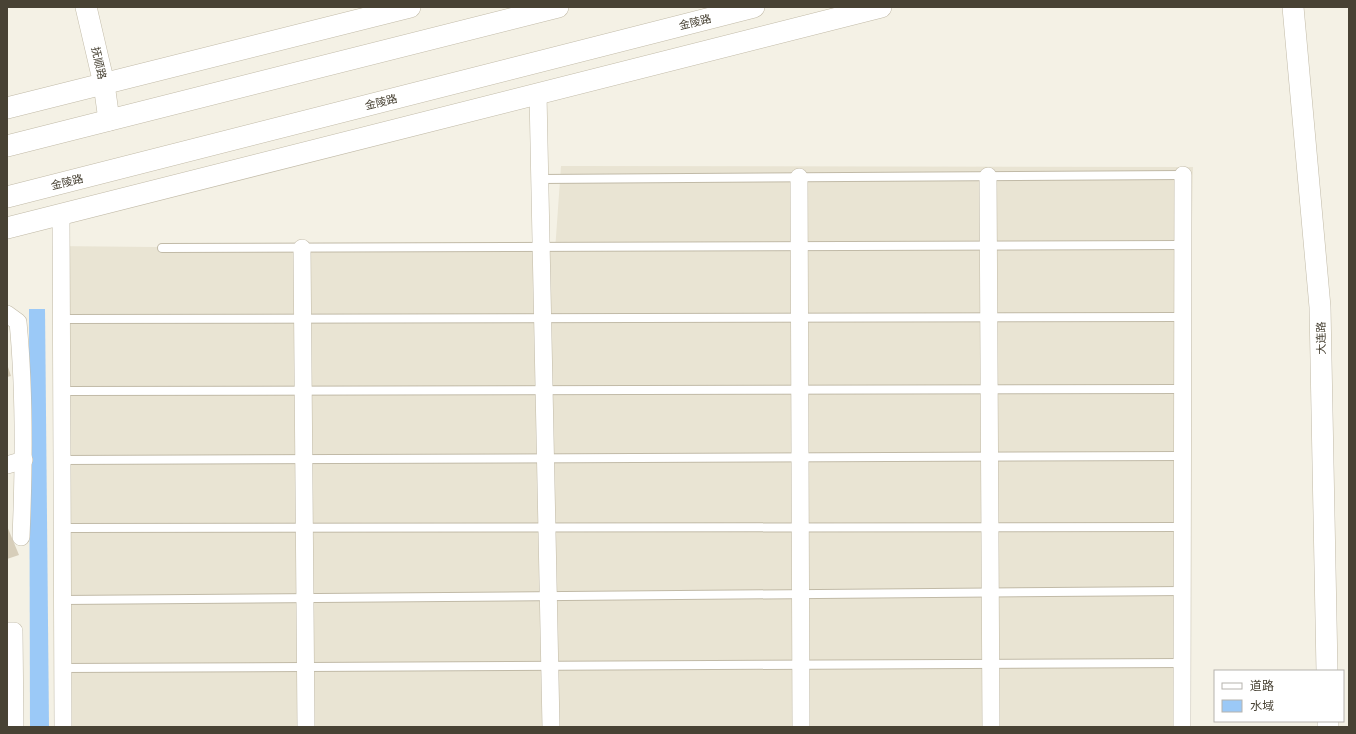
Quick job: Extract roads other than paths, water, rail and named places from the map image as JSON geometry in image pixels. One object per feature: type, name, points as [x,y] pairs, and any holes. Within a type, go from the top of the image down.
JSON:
[{"type":"street","name":"抚顺路","points":[[86,7],[104,84],[109,120]]},
{"type":"street","points":[[7,108],[410,7]]},
{"type":"street","points":[[7,146],[558,7]]},
{"type":"street","name":"金陵路","points":[[7,197],[754,7]]},
{"type":"street","points":[[7,228],[881,7]]},
{"type":"street","name":"大连路","points":[[1293,7],[1320,307],[1327,670]]},
{"type":"street","points":[[538,94],[550,727]]},
{"type":"street","points":[[1182,727],[1183,175]]},
{"type":"street","points":[[988,176],[991,727]]},
{"type":"street","points":[[799,178],[801,727]]},
{"type":"street","points":[[61,214],[63,727]]},
{"type":"street","points":[[302,248],[306,727]]},
{"type":"street","points":[[7,314],[18,322],[21,356],[24,460],[21,537]]},
{"type":"street","points":[[7,465],[24,460]]},
{"type":"street","points":[[7,631],[14,631],[15,727]]},
{"type":"lane","points":[[540,179],[1183,175]]},
{"type":"lane","points":[[162,248],[1183,245]]},
{"type":"lane","points":[[62,319],[1183,316]]},
{"type":"lane","points":[[62,391],[1183,389]]},
{"type":"lane","points":[[62,460],[1183,456]]},
{"type":"lane","points":[[62,528],[1183,527]]},
{"type":"lane","points":[[62,600],[1183,591]]},
{"type":"lane","points":[[62,668],[1182,663]]},
{"type":"water","points":[[29,309],[45,309],[49,727],[30,727]]}]
